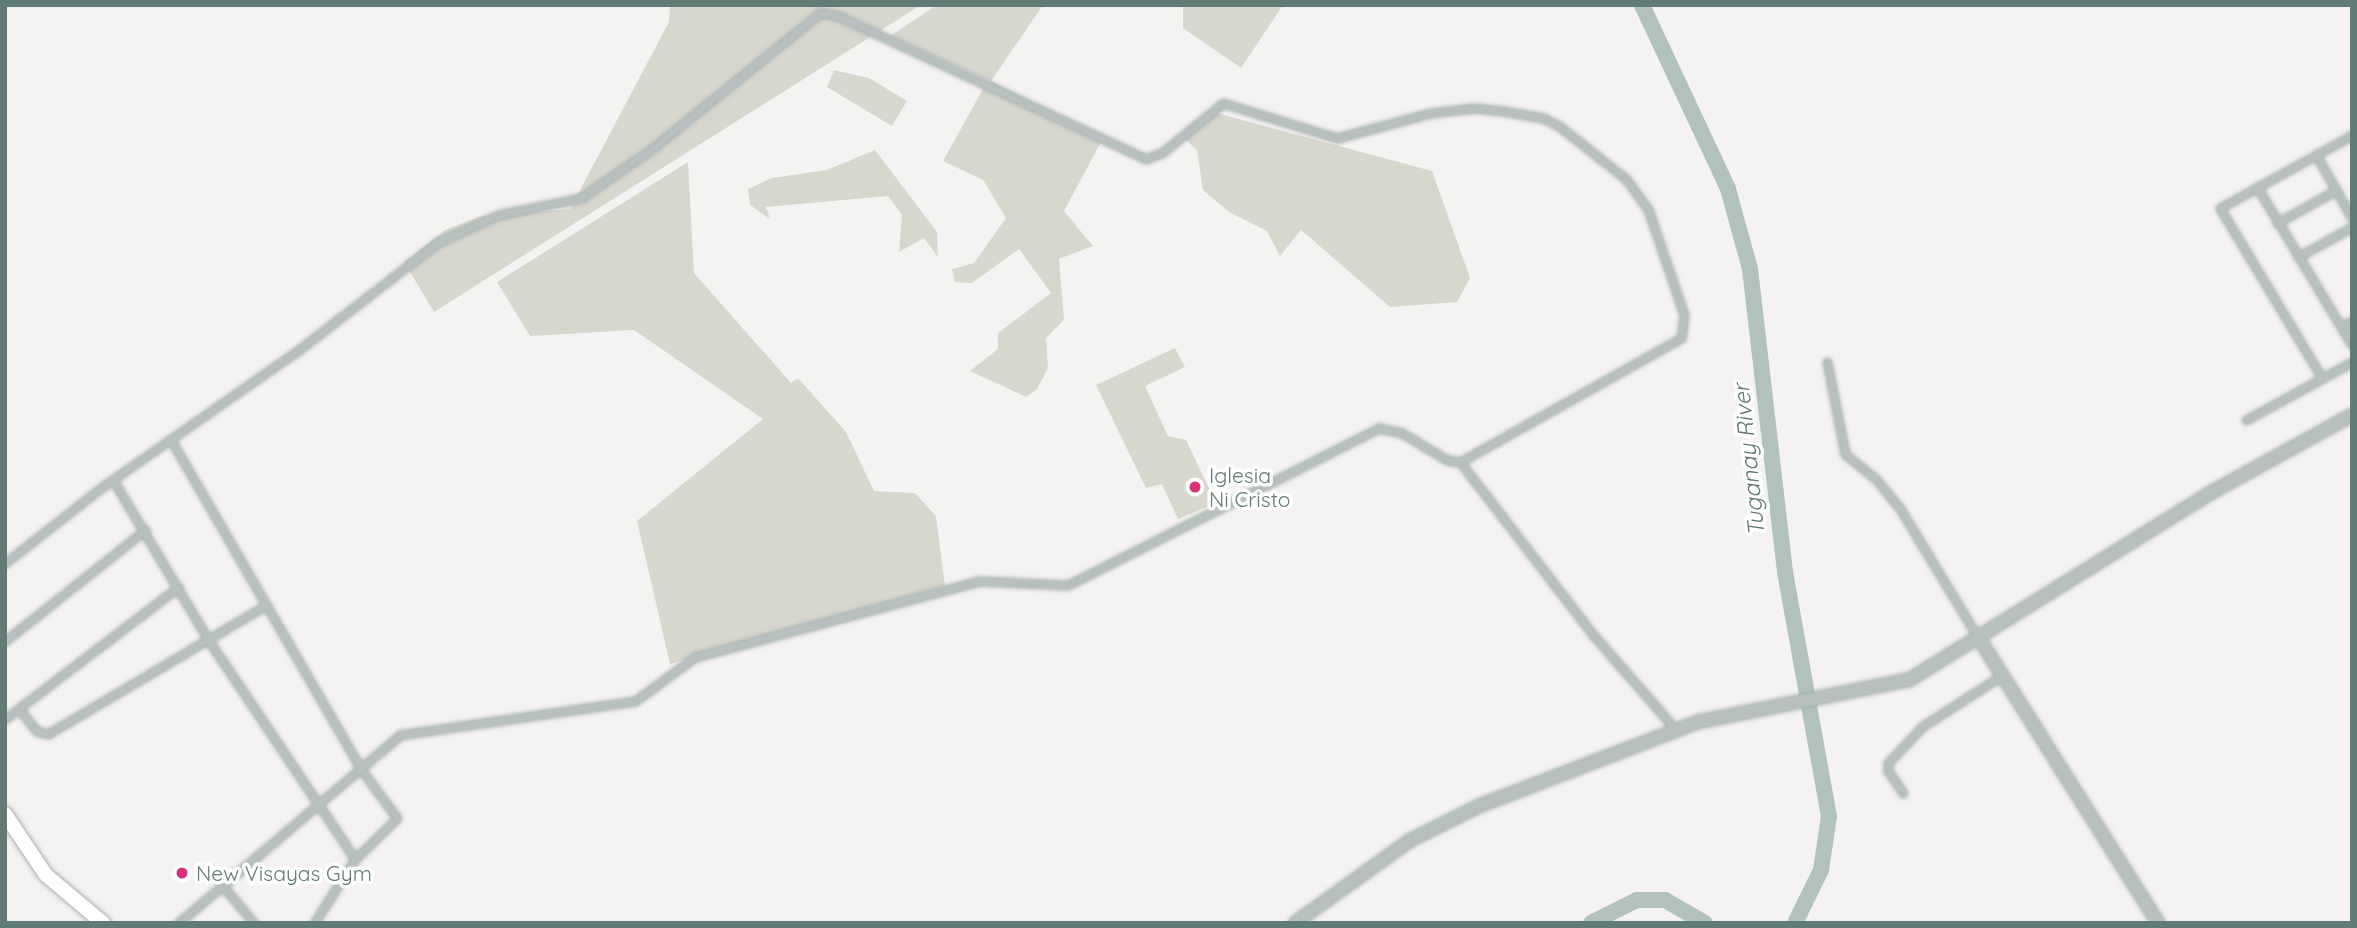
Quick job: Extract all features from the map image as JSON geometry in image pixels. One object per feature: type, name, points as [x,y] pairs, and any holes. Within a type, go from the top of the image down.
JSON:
[{"type":"main road","points":[[5,814],[46,875],[103,923]]},
{"type":"street","points":[[5,563],[113,480],[300,349],[437,243],[498,215],[581,198],[653,148],[807,21],[825,12],[1146,159],[1172,145],[1213,107],[1230,102],[1337,138],[1430,113],[1475,108],[1543,118],[1559,126],[1626,179],[1643,199],[1685,326],[1674,345],[1460,462],[1447,460],[1402,433],[1378,428],[1068,585],[1047,587],[1012,579],[979,582],[695,657],[635,701],[400,735],[178,923]]},
{"type":"street","points":[[2322,378],[2220,208],[2351,136]]},
{"type":"street","points":[[2316,155],[2352,219]]},
{"type":"street","points":[[2257,187],[2352,345]]},
{"type":"street","points":[[2277,223],[2336,190]]},
{"type":"street","points":[[2298,257],[2352,227]]},
{"type":"street","points":[[2341,327],[2352,321]]},
{"type":"street","points":[[1827,362],[1845,454],[1876,479],[1899,507],[2001,676],[2158,923]]},
{"type":"street","points":[[2246,420],[2352,362]]},
{"type":"street","points":[[1295,923],[1377,861],[1441,823],[1676,730],[1742,710],[1852,694],[1909,680],[1980,640],[2166,520],[2352,415]]},
{"type":"street","points":[[171,440],[360,768],[397,818],[355,859],[314,923]]},
{"type":"street","points":[[1460,462],[1595,637],[1676,730]]},
{"type":"street","points":[[113,480],[209,641],[355,859]]},
{"type":"street","points":[[5,641],[145,530]]},
{"type":"street","points":[[5,719],[178,587]]},
{"type":"street","points":[[19,709],[37,731],[48,734],[266,605]]},
{"type":"street","points":[[1903,793],[1888,771],[1888,763],[1923,726],[2001,676]]},
{"type":"street","points":[[221,884],[254,923]]},
{"type":"shaded area","points":[[670,5],[921,5],[434,312],[404,262],[445,230],[482,216],[570,209],[669,22]]},
{"type":"shaded area","points":[[937,5],[1043,5],[991,81],[1102,140],[1064,211],[1093,246],[1059,259],[1064,320],[1046,338],[1048,368],[1037,389],[1026,397],[970,371],[998,349],[998,333],[1051,293],[1019,249],[972,283],[955,282],[952,269],[974,263],[1006,218],[983,180],[943,161],[988,80],[890,36]]},
{"type":"shaded area","points":[[1183,5],[1283,5],[1241,68],[1183,28]]},
{"type":"shaded area","points":[[834,70],[869,78],[907,101],[892,126],[827,87]]},
{"type":"shaded area","points":[[1209,111],[1432,171],[1470,278],[1457,302],[1390,307],[1301,230],[1280,256],[1267,231],[1229,212],[1203,190],[1197,150],[1185,139]]},
{"type":"shaded area","points":[[875,150],[937,232],[938,257],[924,238],[899,252],[902,215],[888,196],[766,207],[770,219],[750,205],[748,189],[772,178],[827,170]]},
{"type":"shaded area","points":[[688,162],[694,273],[791,383],[798,378],[846,432],[874,491],[915,493],[936,516],[945,586],[670,664],[637,521],[763,419],[634,330],[530,336],[497,282]]},
{"type":"shaded area","points":[[1175,348],[1185,367],[1145,386],[1168,436],[1186,440],[1216,503],[1178,519],[1162,484],[1146,488],[1096,385]]},
{"type":"waterway","name":"Tuganay River","points":[[1642,5],[1728,189],[1750,269],[1785,572],[1829,816],[1821,870],[1795,923]]},
{"type":"waterway","name":"Tuganay River","points":[[1591,923],[1637,900],[1665,900],[1705,923]]},
{"type":"place","name":"Iglesia Ni Cristo","points":[[1195,487]]},
{"type":"place","name":"New Visayas Gym","points":[[182,873]]}]
